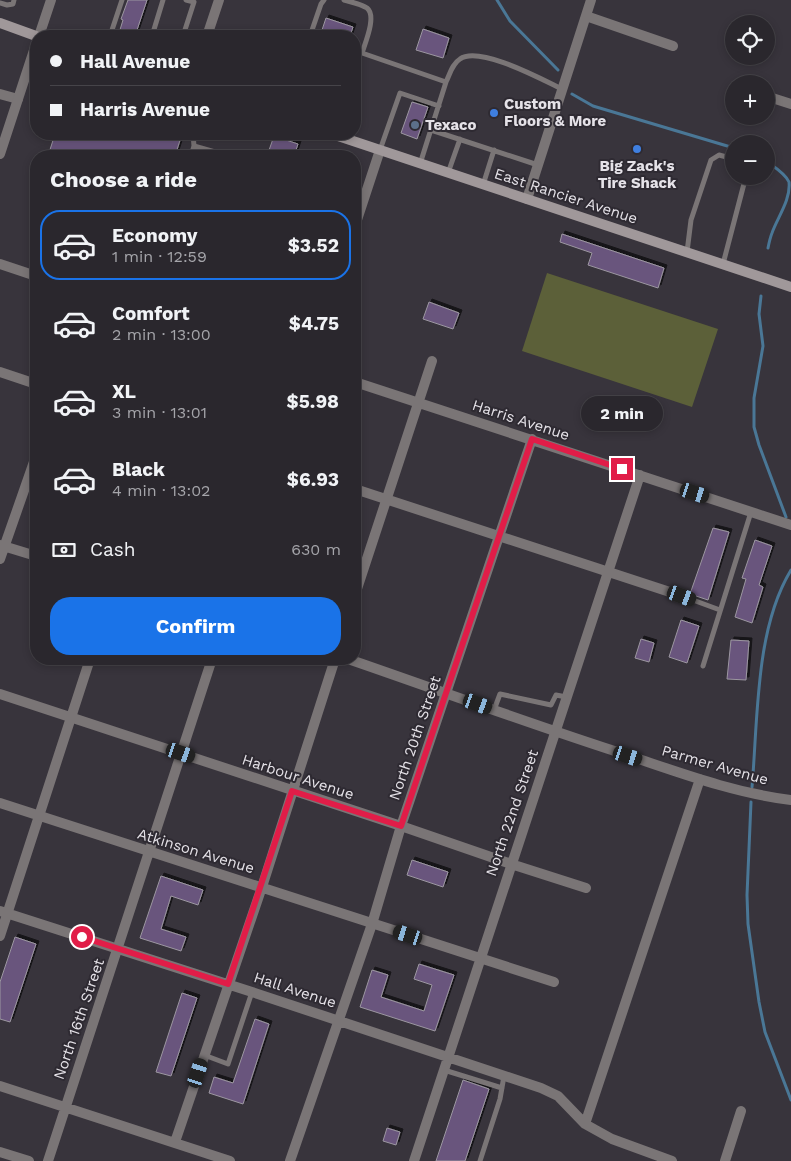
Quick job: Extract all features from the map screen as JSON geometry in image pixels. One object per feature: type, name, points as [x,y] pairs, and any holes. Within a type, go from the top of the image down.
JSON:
[{"type":"main road","points":[[0,24],[30,33]]},
{"type":"main road","name":"East Rancier Avenue","points":[[350,140],[791,287]]},
{"type":"street","points":[[40,30],[51,0]]},
{"type":"street","points":[[209,30],[219,0]]},
{"type":"street","points":[[527,199],[591,0]]},
{"type":"street","points":[[586,16],[673,46]]},
{"type":"street","points":[[0,154],[30,62]]},
{"type":"street","points":[[0,94],[18,99]]},
{"type":"street","points":[[775,99],[791,104]]},
{"type":"street","points":[[361,206],[380,150]]},
{"type":"street","points":[[0,264],[30,274]]},
{"type":"street","points":[[361,577],[432,360]]},
{"type":"street","points":[[0,372],[30,382]]},
{"type":"street","name":"Harris Avenue","points":[[361,384],[791,525]]},
{"type":"street","name":"North 20th Street","points":[[290,1161],[372,924],[401,826],[532,439]]},
{"type":"street","points":[[0,559],[2,546],[30,472]]},
{"type":"street","name":"North 22nd Street","points":[[414,1161],[640,475]]},
{"type":"street","points":[[361,491],[682,596]]},
{"type":"street","points":[[2,546],[30,554]]},
{"type":"street","name":"Parmer Avenue","points":[[361,663],[556,732],[700,779],[744,792],[791,800]]},
{"type":"street","points":[[0,936],[4,912],[40,816],[88,665]]},
{"type":"street","name":"North 16th Street","points":[[48,1161],[210,665]]},
{"type":"street","points":[[175,1142],[262,887],[333,665]]},
{"type":"street","name":"Harbour Avenue","points":[[0,694],[586,888]]},
{"type":"street","points":[[586,1124],[700,779]]},
{"type":"street","name":"Atkinson Avenue","points":[[0,803],[554,982]]},
{"type":"street","name":"Hall Avenue","points":[[4,912],[339,1020],[523,1082],[558,1096],[586,1124],[612,1140],[672,1161]]},
{"type":"street","points":[[0,1086],[230,1161]]},
{"type":"street","points":[[725,1161],[741,1111]]},
{"type":"street","points":[[0,1152],[29,1161]]},
{"type":"lane","points":[[0,3],[8,6],[13,4],[14,0]]},
{"type":"lane","points":[[112,30],[122,0]]},
{"type":"lane","points":[[154,30],[163,0]]},
{"type":"lane","points":[[185,30],[194,2],[186,0]]},
{"type":"lane","points":[[312,30],[324,0]]},
{"type":"lane","points":[[344,0],[366,8],[370,12],[371,22],[362,54],[446,82]]},
{"type":"lane","points":[[420,164],[446,82],[453,67],[461,58],[475,56],[496,60],[562,89]]},
{"type":"lane","points":[[380,150],[400,93],[439,106]]},
{"type":"lane","points":[[431,130],[538,165]]},
{"type":"lane","points":[[448,174],[460,139]]},
{"type":"lane","points":[[193,150],[194,140]]},
{"type":"lane","points":[[194,146],[208,150]]},
{"type":"lane","points":[[482,185],[494,150]]},
{"type":"lane","points":[[687,252],[691,220],[711,160],[719,155],[725,157]]},
{"type":"lane","points":[[722,264],[744,185]]},
{"type":"lane","points":[[703,666],[751,512]]},
{"type":"lane","points":[[682,596],[720,610]]},
{"type":"lane","points":[[494,710],[500,694],[551,705],[556,695],[566,697]]},
{"type":"lane","points":[[204,1056],[228,1064],[252,992]]},
{"type":"lane","points":[[444,1070],[502,1088]]},
{"type":"lane","points":[[480,1161],[504,1076]]},
{"type":"green space","points":[[547,273],[718,329],[692,407],[522,351]]},
{"type":"building","points":[[128,0],[147,0],[137,30],[120,30],[123,20],[121,19]]},
{"type":"building","points":[[326,18],[353,27],[352,30],[322,30]]},
{"type":"building","points":[[423,29],[449,38],[443,58],[416,50]]},
{"type":"building","points":[[412,102],[428,107],[417,139],[401,133]]},
{"type":"building","points":[[53,140],[180,140],[177,150],[50,150]]},
{"type":"building","points":[[273,140],[286,140],[298,144],[296,150],[269,150]]},
{"type":"building","points":[[562,234],[664,268],[658,288],[588,265],[592,253],[560,242]]},
{"type":"building","points":[[429,302],[459,313],[453,329],[423,319]]},
{"type":"building","points":[[713,528],[729,532],[708,600],[690,594]]},
{"type":"building","points":[[755,540],[772,546],[759,585],[763,587],[752,623],[735,617],[746,579],[742,578]]},
{"type":"building","points":[[681,620],[699,626],[687,663],[669,657]]},
{"type":"building","points":[[641,639],[654,643],[649,662],[635,658]]},
{"type":"building","points":[[731,640],[749,641],[746,680],[727,679]]},
{"type":"building","points":[[412,860],[448,872],[443,887],[407,875]]},
{"type":"building","points":[[161,876],[203,890],[198,905],[171,896],[161,929],[186,937],[181,951],[140,938]]},
{"type":"building","points":[[15,937],[36,944],[10,1022],[0,1019],[0,982]]},
{"type":"building","points":[[419,964],[454,975],[435,1031],[360,1007],[372,970],[388,975],[381,997],[424,1011],[432,985],[414,979]]},
{"type":"building","points":[[182,993],[197,998],[171,1076],[156,1072]]},
{"type":"building","points":[[255,1019],[269,1024],[243,1104],[209,1093],[214,1077],[233,1083]]},
{"type":"building","points":[[463,1080],[489,1089],[465,1161],[436,1161]]},
{"type":"building","points":[[387,1128],[400,1132],[396,1145],[383,1141]]},
{"type":"waterway","points":[[497,0],[510,21],[558,70]]},
{"type":"waterway","points":[[572,94],[593,106],[725,145]]},
{"type":"waterway","points":[[768,248],[772,233],[786,202],[789,189],[789,182],[775,168]]},
{"type":"waterway","points":[[761,296],[759,314],[763,346],[754,398],[754,427],[786,517]]},
{"type":"waterway","points":[[752,787],[757,704],[764,647],[779,593],[791,570]]},
{"type":"waterway","points":[[751,802],[747,895],[748,924],[765,1032],[791,1100]]},
{"type":"place","name":"Custom Floors & More","points":[[494,113]]},
{"type":"place","name":"Texaco","points":[[415,125]]},
{"type":"place","name":"Big Zack's Tire Shack","points":[[637,149]]},
{"type":"route","points":[[82,937],[228,984],[262,887],[292,791],[401,826],[532,439],[622,469]]}]
